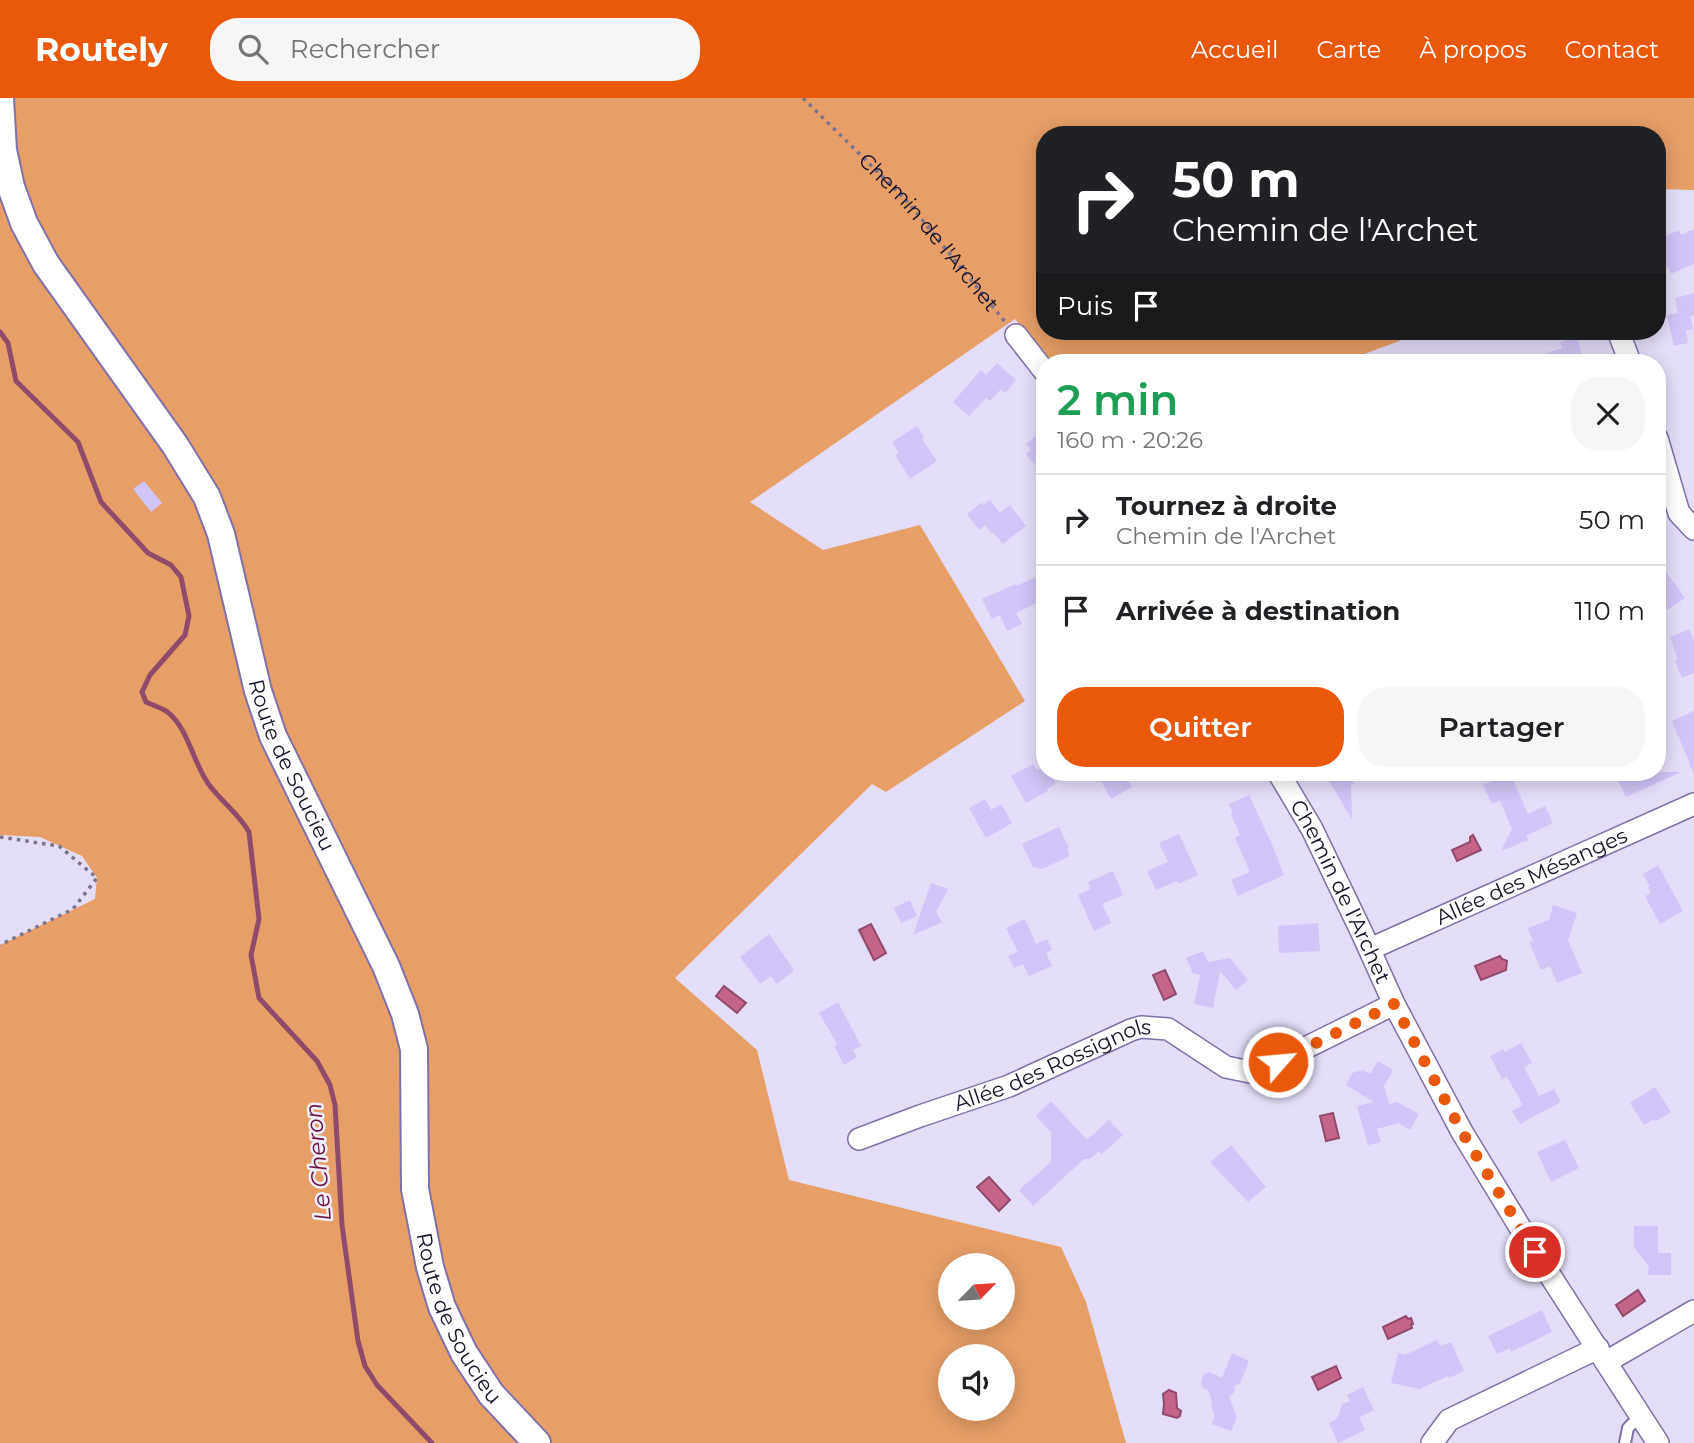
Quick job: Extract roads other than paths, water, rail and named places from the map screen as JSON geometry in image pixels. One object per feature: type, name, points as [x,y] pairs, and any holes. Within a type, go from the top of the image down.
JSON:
[{"type":"street","name":"Route de Soucieu","points":[[1,98],[3,150],[10,187],[24,223],[46,264],[174,445],[207,497],[221,534],[258,691],[273,736],[386,965],[405,1014],[414,1049],[415,1189],[430,1267],[442,1307],[464,1353],[491,1394],[537,1443]]},
{"type":"street","points":[[1016,335],[1036,361]]},
{"type":"street","points":[[1666,469],[1679,513],[1694,529]]},
{"type":"street","name":"Chemin de l'Archet","points":[[1283,781],[1312,829],[1394,1004],[1462,1132],[1535,1252],[1658,1443]]},
{"type":"street","name":"Allée des Mésanges","points":[[1370,949],[1694,804]]},
{"type":"street","name":"Allée des Rossignols","points":[[859,1139],[1009,1086],[1141,1027],[1167,1029],[1226,1067],[1255,1073],[1394,1004]]},
{"type":"street","points":[[1432,1443],[1449,1420],[1602,1355],[1694,1311]]},
{"type":"lane","points":[[1625,1443],[1628,1428],[1641,1415]]},
{"type":"waterway","name":"Le Cheron","points":[[0,332],[8,343],[16,381],[78,442],[101,502],[148,553],[171,565],[181,577],[189,616],[185,635],[150,675],[142,692],[146,702],[166,711],[174,718],[186,736],[204,777],[249,832],[259,919],[251,955],[259,998],[317,1061],[330,1085],[335,1105],[342,1225],[358,1341],[365,1366],[377,1385],[432,1443]]}]
